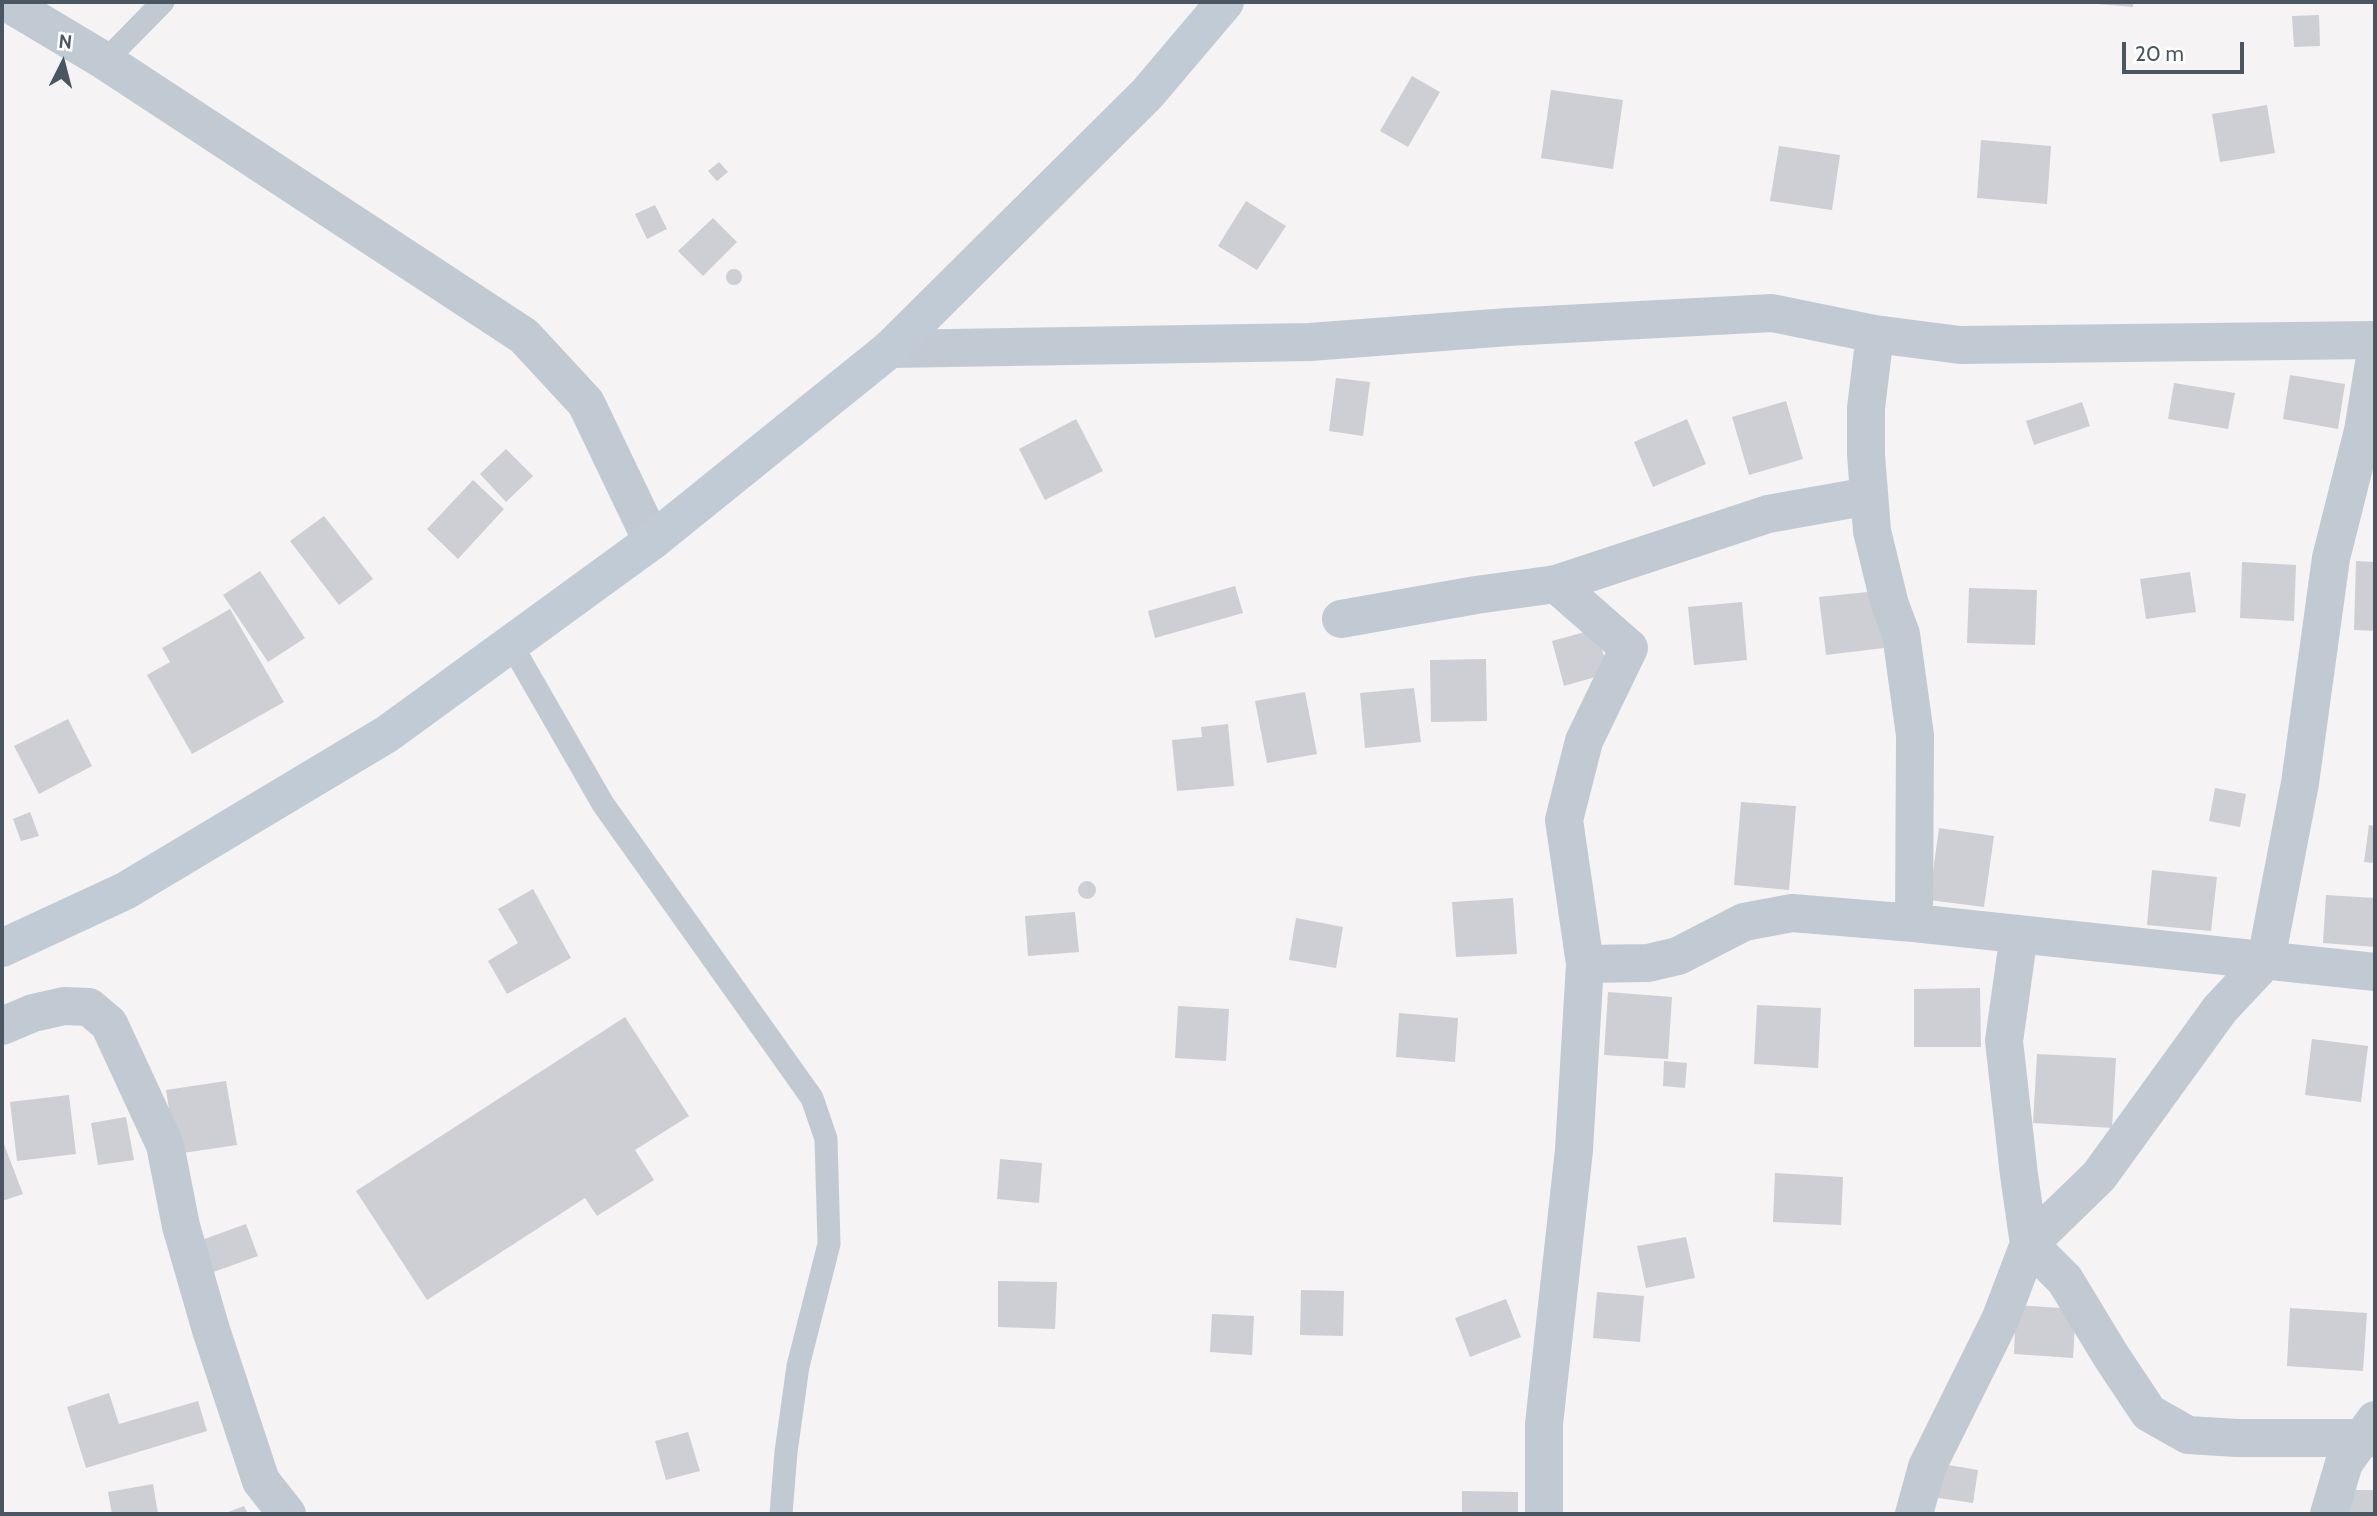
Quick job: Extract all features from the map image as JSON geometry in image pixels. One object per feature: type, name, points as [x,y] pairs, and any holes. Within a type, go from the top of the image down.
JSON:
[{"type":"main road","points":[[2,948],[125,891],[387,734],[652,541],[890,349],[1147,94],[1224,2]]},
{"type":"street","points":[[6,2],[105,61],[524,336],[586,403],[652,541]]},
{"type":"street","points":[[2,33],[53,31]]},
{"type":"street","points":[[890,349],[1310,342],[1508,327],[1772,313],[1875,334],[1960,345],[2375,340]]},
{"type":"street","points":[[1875,334],[1866,408],[1871,531],[1890,605],[1901,634],[1915,735],[1914,923]]},
{"type":"street","points":[[1914,1514],[1927,1467],[2000,1320],[2029,1244],[2099,1176],[2220,1009],[2266,960],[2300,783],[2331,558],[2363,431],[2375,357]]},
{"type":"street","points":[[1340,619],[1556,584],[1768,514],[1869,496]]},
{"type":"street","points":[[1544,1514],[1544,1424],[1574,1150],[1585,964],[1564,820],[1584,741],[1629,648],[1556,584]]},
{"type":"street","points":[[1585,964],[1648,963],[1678,956],[1744,922],[1792,913],[2266,960],[2374,975]]},
{"type":"street","points":[[2019,934],[2004,1041],[2029,1244],[2065,1280],[2110,1356],[2149,1413],[2189,1435],[2237,1438],[2371,1431]]},
{"type":"street","points":[[2,1026],[33,1013],[64,1006],[89,1007],[109,1024],[165,1145],[181,1227],[211,1330],[261,1481],[287,1514]]},
{"type":"street","points":[[2329,1514],[2344,1463],[2371,1431]]},
{"type":"lane","points":[[105,61],[163,2]]},
{"type":"lane","points":[[511,644],[603,804],[812,1098],[826,1139],[829,1244],[798,1366],[786,1452],[781,1514]]},
{"type":"building","points":[[2133,2],[2133,7],[2098,4]]},
{"type":"building","points":[[2319,15],[2320,46],[2294,47],[2292,16]]},
{"type":"building","points":[[1412,76],[1440,92],[1408,147],[1380,131]]},
{"type":"building","points":[[1551,90],[1623,100],[1613,169],[1541,158]]},
{"type":"building","points":[[2267,105],[2275,153],[2220,162],[2212,114]]},
{"type":"building","points":[[1981,140],[2051,146],[2047,204],[1977,198]]},
{"type":"building","points":[[1779,146],[1840,155],[1832,210],[1770,201]]},
{"type":"building","points":[[719,162],[728,172],[717,181],[708,171]]},
{"type":"building","points":[[1246,201],[1286,226],[1257,270],[1218,246]]},
{"type":"building","points":[[655,205],[667,229],[647,239],[635,214]]},
{"type":"building","points":[[713,218],[737,242],[703,276],[678,251]]},
{"type":"building","points":[[734,269],[742,277],[734,285],[726,277]]},
{"type":"building","points":[[2290,375],[2345,384],[2338,429],[2283,419]]},
{"type":"building","points":[[1336,378],[1370,382],[1363,436],[1329,431]]},
{"type":"building","points":[[2174,383],[2235,393],[2228,429],[2168,419]]},
{"type":"building","points":[[1786,401],[1803,459],[1749,475],[1732,417]]},
{"type":"building","points":[[2082,402],[2090,426],[2034,445],[2026,421]]},
{"type":"building","points":[[1076,419],[1103,471],[1045,500],[1019,449]]},
{"type":"building","points":[[1687,419],[1706,464],[1653,487],[1634,442]]},
{"type":"building","points":[[506,449],[533,476],[506,502],[480,474]]},
{"type":"building","points":[[473,480],[504,509],[458,559],[427,529]]},
{"type":"building","points":[[324,516],[373,579],[339,605],[290,541]]},
{"type":"building","points":[[2356,561],[2375,562],[2375,631],[2354,630]]},
{"type":"building","points":[[2242,562],[2296,565],[2294,621],[2240,618]]},
{"type":"building","points":[[260,571],[305,638],[268,662],[223,595]]},
{"type":"building","points":[[2190,572],[2196,612],[2146,619],[2140,579]]},
{"type":"building","points":[[1235,586],[1243,613],[1155,638],[1148,611]]},
{"type":"building","points":[[1969,588],[2037,590],[2035,645],[1967,643]]},
{"type":"building","points":[[1877,591],[1884,648],[1826,655],[1819,597]]},
{"type":"building","points":[[1742,602],[1747,660],[1694,665],[1688,607]]},
{"type":"building","points":[[230,609],[284,702],[192,754],[147,675],[170,662],[162,648]]},
{"type":"building","points":[[1596,629],[1609,673],[1564,686],[1552,641]]},
{"type":"building","points":[[1486,659],[1487,721],[1431,722],[1430,660]]},
{"type":"building","points":[[1414,688],[1421,742],[1365,748],[1360,693]]},
{"type":"building","points":[[1305,692],[1317,754],[1267,763],[1255,701]]},
{"type":"building","points":[[68,719],[92,766],[39,794],[14,746]]},
{"type":"building","points":[[1228,724],[1234,786],[1177,791],[1172,740],[1202,737],[1201,727]]},
{"type":"building","points":[[2215,788],[2246,794],[2240,827],[2209,821]]},
{"type":"building","points":[[1741,802],[1796,806],[1789,890],[1734,885]]},
{"type":"building","points":[[30,812],[39,836],[21,841],[13,819]]},
{"type":"building","points":[[2369,825],[2375,826],[2375,863],[2364,862]]},
{"type":"building","points":[[1939,828],[1994,836],[1984,907],[1929,900]]},
{"type":"building","points":[[2152,870],[2217,877],[2211,931],[2147,925]]},
{"type":"building","points":[[1087,881],[1093,884],[1096,890],[1093,896],[1087,899],[1081,896],[1078,890],[1081,884]]},
{"type":"building","points":[[533,889],[571,958],[507,994],[488,961],[518,943],[498,909]]},
{"type":"building","points":[[2326,895],[2375,898],[2375,947],[2323,943]]},
{"type":"building","points":[[1513,898],[1517,954],[1456,957],[1452,902]]},
{"type":"building","points":[[1075,912],[1079,952],[1028,956],[1025,916]]},
{"type":"building","points":[[1296,918],[1343,927],[1336,968],[1289,960]]},
{"type":"building","points":[[1980,988],[1981,1047],[1914,1047],[1914,989]]},
{"type":"building","points":[[1608,992],[1672,997],[1668,1059],[1604,1055]]},
{"type":"building","points":[[1757,1005],[1821,1008],[1818,1068],[1754,1064]]},
{"type":"building","points":[[1178,1006],[1229,1009],[1226,1061],[1175,1058]]},
{"type":"building","points":[[1399,1013],[1458,1018],[1455,1062],[1396,1057]]},
{"type":"building","points":[[625,1017],[689,1116],[635,1150],[654,1180],[597,1216],[585,1198],[427,1300],[356,1191]]},
{"type":"building","points":[[2312,1039],[2368,1046],[2361,1102],[2305,1095]]},
{"type":"building","points":[[2037,1054],[2116,1058],[2112,1128],[2033,1123]]},
{"type":"building","points":[[1664,1061],[1687,1063],[1685,1088],[1663,1086]]},
{"type":"building","points":[[226,1081],[237,1145],[176,1154],[166,1090]]},
{"type":"building","points":[[69,1095],[76,1154],[17,1161],[10,1102]]},
{"type":"building","points":[[126,1117],[134,1160],[98,1165],[91,1123]]},
{"type":"building","points":[[2,1139],[23,1194],[2,1201]]},
{"type":"building","points":[[1000,1159],[1042,1163],[1039,1203],[997,1199]]},
{"type":"building","points":[[1775,1173],[1843,1177],[1841,1225],[1773,1222]]},
{"type":"building","points":[[246,1224],[258,1256],[208,1274],[196,1242]]},
{"type":"building","points":[[1686,1237],[1695,1278],[1646,1288],[1637,1246]]},
{"type":"building","points":[[998,1281],[1057,1282],[1055,1329],[998,1327]]},
{"type":"building","points":[[1301,1290],[1344,1291],[1343,1336],[1300,1335]]},
{"type":"building","points":[[1597,1292],[1644,1296],[1640,1342],[1593,1338]]},
{"type":"building","points":[[1506,1299],[1521,1337],[1470,1357],[1455,1318]]},
{"type":"building","points":[[2016,1305],[2076,1309],[2073,1358],[2014,1354]]},
{"type":"building","points":[[2290,1308],[2367,1313],[2363,1371],[2287,1366]]},
{"type":"building","points":[[1212,1314],[1254,1316],[1252,1355],[1210,1352]]},
{"type":"building","points":[[109,1393],[119,1424],[198,1401],[207,1431],[86,1468],[67,1407]]},
{"type":"building","points":[[688,1432],[700,1471],[666,1480],[655,1441]]},
{"type":"building","points":[[1930,1462],[1978,1470],[1973,1503],[1925,1496]]},
{"type":"building","points":[[153,1484],[158,1514],[112,1514],[108,1492]]},
{"type":"building","points":[[2347,1490],[2375,1490],[2375,1514],[2347,1514]]},
{"type":"building","points":[[1462,1491],[1518,1492],[1518,1514],[1462,1514]]},
{"type":"building","points":[[244,1506],[248,1514],[223,1514]]}]
